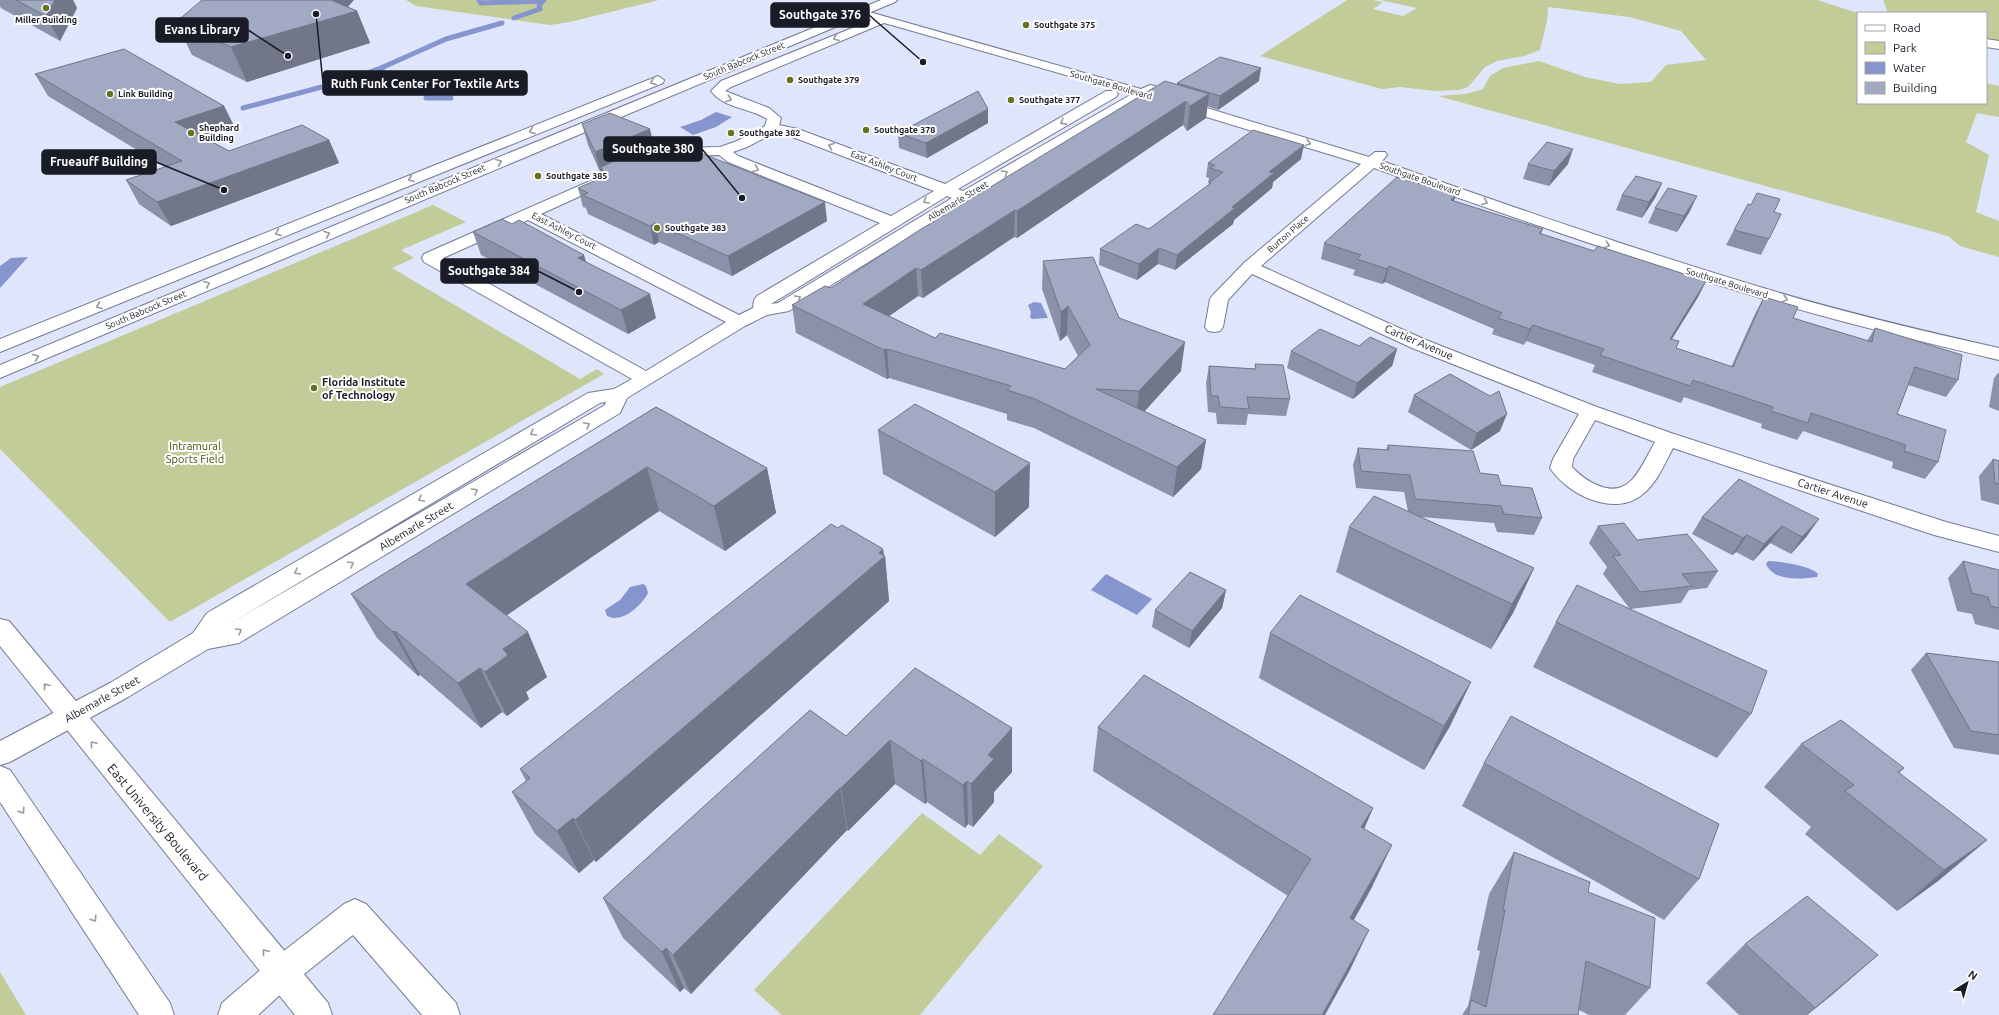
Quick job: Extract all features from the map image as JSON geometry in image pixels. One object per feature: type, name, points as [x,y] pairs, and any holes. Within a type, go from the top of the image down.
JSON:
[{"type":"street","name":"South Babcock Street","points":[[0,372],[422,194],[861,4],[886,2]]},
{"type":"street","name":"Southgate Boulevard","points":[[886,2],[918,19],[1127,84]]},
{"type":"street","name":"Southgate Boulevard","points":[[841,7],[861,4],[869,16],[1148,90],[1376,158],[1664,250],[1845,301]]},
{"type":"street","name":"South Babcock Street","points":[[778,32],[841,7]]},
{"type":"street","points":[[658,155],[674,151],[696,153],[722,151],[742,144],[772,128],[774,118],[764,111],[722,96],[718,91],[726,84],[841,36],[886,20]]},
{"type":"street","points":[[1987,43],[1999,45]]},
{"type":"street","name":"South Babcock Street","points":[[0,346],[669,76]]},
{"type":"street","name":"Albemarle Street","points":[[762,312],[764,300],[894,220],[1127,84]]},
{"type":"street","name":"Albemarle Street","points":[[0,754],[119,690],[202,640],[230,636],[244,628],[614,409],[619,395],[739,322],[762,312],[783,307],[964,197],[1148,90]]},
{"type":"street","points":[[1087,108],[1106,114]]},
{"type":"street","name":"East Ashley Court","points":[[772,128],[793,132],[964,197]]},
{"type":"street","points":[[1016,149],[1036,156]]},
{"type":"street","points":[[722,151],[733,159],[894,220],[917,226]]},
{"type":"street","name":"Southgate Boulevard","points":[[1376,158],[1571,233],[1678,268],[1881,326],[1999,354]]},
{"type":"street","name":"Burton Place","points":[[1214,327],[1219,299],[1250,267],[1376,158]]},
{"type":"street","name":"East Ashley Court","points":[[528,214],[622,171]]},
{"type":"street","points":[[528,214],[430,258],[645,378]]},
{"type":"street","name":"East Ashley Court","points":[[528,214],[739,322]]},
{"type":"street","points":[[822,264],[842,272]]},
{"type":"street","name":"Cartier Avenue","points":[[1250,267],[1419,344],[1590,411],[1667,439],[1942,529],[1999,544]]},
{"type":"street","points":[[1936,324],[1999,340]]},
{"type":"street","points":[[1590,411],[1563,460],[1561,468],[1571,480],[1585,489],[1610,496],[1628,494],[1637,488],[1667,439]]},
{"type":"street","name":"East University Boulevard","points":[[0,628],[71,717],[316,1015]]},
{"type":"street","points":[[0,778],[158,1015]]},
{"type":"street","points":[[234,1015],[282,972],[355,914],[444,1015]]},
{"type":"green space","points":[[406,0],[659,0],[570,22],[550,25],[416,6]]},
{"type":"green space","points":[[1347,0],[1372,0],[1383,2],[1373,9],[1403,16],[1417,8],[1380,0],[1817,0],[1857,13],[1857,104],[1987,104],[1987,83],[1999,86],[1999,117],[1977,113],[1966,142],[1989,155],[1976,212],[1999,221],[1999,257],[1960,246],[1948,236],[1438,96],[1465,94],[1483,89],[1490,76],[1503,68],[1539,61],[1585,77],[1620,84],[1651,82],[1666,65],[1706,60],[1681,31],[1629,17],[1548,7],[1547,21],[1540,50],[1524,56],[1497,61],[1485,67],[1468,87],[1459,90],[1436,91],[1400,87],[1382,89],[1260,56]]},
{"type":"green space","points":[[1883,0],[1999,0],[1999,42],[1987,39],[1987,12],[1888,12]]},
{"type":"green space","name":"Intramural Sports Field","points":[[433,205],[466,222],[401,250],[414,258],[392,268],[580,379],[597,369],[604,374],[170,622],[0,449],[0,387]]},
{"type":"green space","points":[[922,813],[980,855],[999,834],[1043,866],[920,1015],[782,1015],[754,990]]},
{"type":"green space","points":[[0,972],[26,1015],[0,1015]]},
{"type":"water","points":[[716,112],[732,117],[716,127],[693,135],[680,127],[701,120]]},
{"type":"water","points":[[28,257],[0,288],[0,266],[11,258]]},
{"type":"water","points":[[1034,302],[1041,303],[1048,318],[1032,319],[1030,317],[1031,312],[1028,305]]},
{"type":"water","points":[[1768,561],[1802,566],[1815,571],[1818,574],[1817,577],[1796,579],[1781,577],[1770,570],[1766,564]]},
{"type":"water","points":[[1106,574],[1152,599],[1137,615],[1091,590]]},
{"type":"water","points":[[643,584],[646,586],[648,593],[636,608],[619,617],[613,618],[607,616],[605,610],[620,600],[630,587]]},
{"type":"building","name":"Miller Building","points":[[16,0],[55,0],[46,16]]},
{"type":"building","points":[[202,0],[331,0],[357,11],[231,47],[176,22]]},
{"type":"building","points":[[124,49],[224,106],[175,122],[229,151],[302,125],[329,140],[157,202],[126,180],[182,161],[35,74]]},
{"type":"building","points":[[1220,57],[1261,68],[1220,96],[1177,83]]},
{"type":"building","points":[[1165,81],[1209,94],[1190,106],[1186,101],[1017,211],[1015,210],[921,270],[916,268],[863,304],[935,338],[940,333],[1065,369],[1090,345],[1068,306],[1061,312],[1043,261],[1093,257],[1119,318],[1185,342],[1139,391],[1096,389],[1206,440],[1177,467],[1035,399],[1007,390],[1011,386],[887,349],[884,350],[792,305],[825,286],[831,288],[918,231]]},
{"type":"building","points":[[978,91],[988,109],[926,143],[898,133]]},
{"type":"building","points":[[610,113],[650,129],[595,152],[582,124]]},
{"type":"building","points":[[1253,130],[1304,145],[1269,172],[1274,173],[1232,207],[1235,208],[1177,255],[1159,248],[1139,264],[1100,249],[1136,224],[1149,229],[1211,183],[1209,183],[1223,172],[1210,168],[1215,165],[1208,163]]},
{"type":"building","points":[[670,138],[686,144],[683,146],[825,202],[728,256],[655,223],[650,226],[583,195],[588,193],[578,188],[605,176],[601,167]]},
{"type":"building","points":[[1547,142],[1573,149],[1554,171],[1528,164]]},
{"type":"building","points":[[1636,176],[1662,183],[1649,202],[1622,195]]},
{"type":"building","points":[[1397,177],[1456,195],[1451,200],[1543,229],[1539,233],[1594,251],[1598,246],[1706,281],[1670,339],[1679,341],[1676,348],[1733,367],[1764,297],[1798,307],[1793,318],[1872,342],[1875,328],[1962,355],[1958,380],[1915,367],[1897,414],[1946,430],[1938,462],[1904,451],[1906,445],[1811,413],[1808,423],[1771,411],[1773,407],[1693,380],[1690,386],[1600,355],[1604,349],[1533,325],[1530,329],[1498,318],[1502,313],[1389,266],[1387,269],[1357,259],[1361,255],[1324,243]]},
{"type":"building","points":[[1668,188],[1697,196],[1684,216],[1655,208]]},
{"type":"building","points":[[1757,193],[1780,199],[1774,212],[1781,214],[1769,239],[1734,230],[1748,204],[1751,205]]},
{"type":"building","points":[[502,219],[512,224],[519,220],[584,255],[578,258],[650,294],[621,310],[473,232]]},
{"type":"building","points":[[1320,329],[1359,346],[1370,337],[1397,349],[1357,383],[1291,351]]},
{"type":"building","points":[[1255,364],[1283,365],[1290,399],[1247,397],[1249,409],[1220,407],[1218,396],[1211,396],[1209,366],[1256,369]]},
{"type":"building","points":[[1450,374],[1490,396],[1499,391],[1507,414],[1477,433],[1414,395]]},
{"type":"building","points":[[915,404],[1030,463],[995,492],[878,430]]},
{"type":"building","points":[[656,407],[767,468],[714,506],[647,467],[466,584],[528,632],[503,649],[508,655],[485,672],[480,668],[458,683],[395,631],[393,632],[351,594]]},
{"type":"building","points":[[1388,445],[1473,451],[1480,473],[1498,475],[1501,485],[1532,488],[1542,518],[1504,514],[1501,506],[1415,499],[1410,475],[1361,471],[1358,448],[1389,450]]},
{"type":"building","points":[[1993,459],[1999,461],[1999,484],[1995,483]]},
{"type":"building","points":[[1739,479],[1819,519],[1802,537],[1782,526],[1764,544],[1747,535],[1743,538],[1702,517]]},
{"type":"building","points":[[1374,496],[1534,568],[1512,604],[1349,527]]},
{"type":"building","points":[[1624,523],[1637,540],[1687,534],[1718,571],[1682,574],[1692,586],[1640,592],[1613,556],[1621,555],[1598,526]]},
{"type":"building","points":[[831,524],[838,528],[842,525],[883,549],[879,553],[885,556],[575,820],[573,818],[557,831],[512,792],[530,778],[520,769]]},
{"type":"building","points":[[1963,561],[1999,570],[1999,608],[1991,606],[1988,597],[1972,593]]},
{"type":"building","points":[[1190,572],[1226,590],[1192,631],[1155,610]]},
{"type":"building","points":[[1577,585],[1767,671],[1751,714],[1556,622]]},
{"type":"building","points":[[1300,595],[1471,682],[1444,726],[1270,633]]},
{"type":"building","points":[[1926,653],[1999,662],[1999,735],[1971,731]]},
{"type":"building","points":[[915,668],[1012,728],[988,755],[994,759],[971,784],[967,781],[963,785],[923,759],[921,761],[890,740],[673,955],[666,948],[662,952],[603,898],[810,710],[846,736]]},
{"type":"building","points":[[1144,675],[1373,808],[1361,827],[1392,845],[1350,918],[1369,930],[1322,1015],[1213,1015],[1311,859],[1098,727]]},
{"type":"building","points":[[1511,716],[1719,824],[1699,879],[1484,763]]},
{"type":"building","points":[[1841,720],[1904,768],[1898,772],[1987,840],[1944,870],[1845,791],[1854,785],[1801,744]]},
{"type":"building","points":[[1514,852],[1590,882],[1588,892],[1655,918],[1650,988],[1586,961],[1578,1015],[1468,1015],[1471,1000],[1486,1007],[1505,910],[1503,910]]},
{"type":"building","points":[[1807,896],[1878,955],[1815,1008],[1745,944]]},
{"type":"waterway","points":[[479,0],[481,3],[543,1]]},
{"type":"waterway","points":[[514,18],[540,9],[539,5],[543,1]]},
{"type":"waterway","points":[[381,68],[446,39],[502,23]]},
{"type":"waterway","points":[[243,108],[344,81],[381,68]]},
{"type":"waterway","points":[[381,68],[386,78],[405,81],[416,88],[430,91],[426,98],[451,98]]},
{"type":"place","name":"Miller Building","points":[[46,8]]},
{"type":"place","name":"Ruth Funk Center For Textile Arts","points":[[316,14]]},
{"type":"place","name":"Southgate 375","points":[[1026,25]]},
{"type":"place","name":"Evans Library","points":[[288,56]]},
{"type":"place","name":"Southgate 376","points":[[923,62]]},
{"type":"place","name":"Southgate 379","points":[[790,80]]},
{"type":"place","name":"Link Building","points":[[110,94]]},
{"type":"place","name":"Southgate 377","points":[[1011,100]]},
{"type":"place","name":"Southgate 378","points":[[866,130]]},
{"type":"place","name":"Shephard Building","points":[[191,133]]},
{"type":"place","name":"Southgate 382","points":[[731,133]]},
{"type":"place","name":"Southgate 385","points":[[538,176]]},
{"type":"place","name":"Frueauff Building","points":[[224,190]]},
{"type":"place","name":"Southgate 380","points":[[742,198]]},
{"type":"place","name":"Southgate 383","points":[[657,228]]},
{"type":"place","name":"Southgate 384","points":[[579,292]]},
{"type":"place","name":"Florida Institute of Technology","points":[[314,388]]}]
